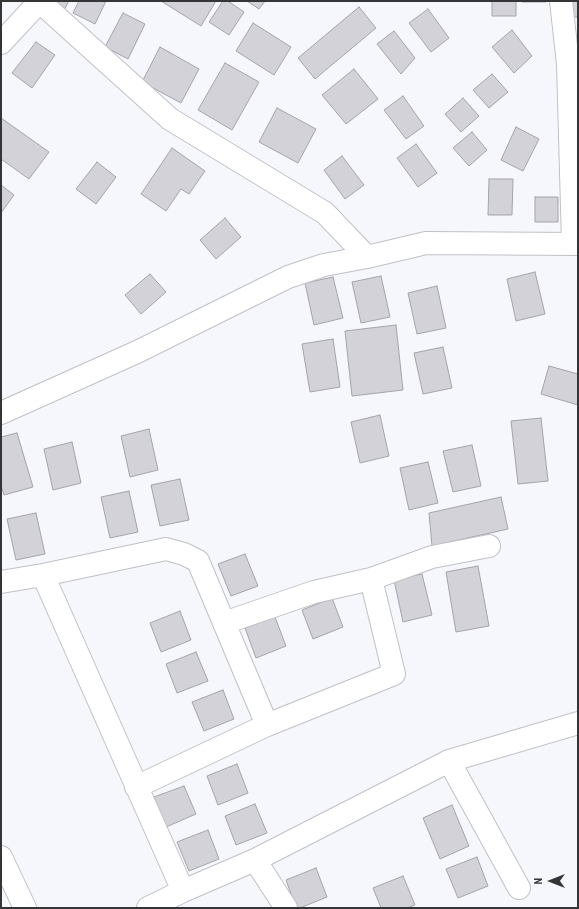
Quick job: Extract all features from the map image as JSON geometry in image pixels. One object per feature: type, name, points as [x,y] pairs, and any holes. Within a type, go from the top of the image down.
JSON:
[{"type":"street","points":[[1,43],[39,1],[170,118],[325,212],[367,257]]},
{"type":"street","points":[[1,413],[137,352],[288,277],[324,265],[367,257],[426,242],[576,244],[568,64],[561,1]]},
{"type":"street","points":[[224,623],[314,592],[371,579],[432,557],[489,546]]},
{"type":"street","points":[[1,582],[166,549],[184,554],[198,561],[267,725]]},
{"type":"street","points":[[42,575],[183,891]]},
{"type":"street","points":[[136,787],[267,725],[394,674],[371,579]]},
{"type":"street","points":[[148,908],[255,860],[449,761],[578,723]]},
{"type":"street","points":[[449,761],[519,888]]},
{"type":"street","points":[[255,860],[286,908]]},
{"type":"street","points":[[2,864],[25,908]]},
{"type":"building","points":[[46,1],[69,1],[64,10]]},
{"type":"building","points":[[79,1],[106,1],[95,24],[73,13]]},
{"type":"building","points":[[161,1],[216,1],[201,26]]},
{"type":"building","points":[[223,1],[228,1],[244,12],[229,35],[209,22]]},
{"type":"building","points":[[247,1],[265,1],[259,9]]},
{"type":"building","points":[[492,1],[516,1],[516,16],[492,16]]},
{"type":"building","points":[[546,1],[546,2],[522,2]]},
{"type":"building","points":[[572,1],[578,1],[578,17],[572,17]]},
{"type":"building","points":[[359,7],[376,28],[315,79],[298,58]]},
{"type":"building","points":[[428,9],[449,38],[431,52],[409,23]]},
{"type":"building","points":[[123,13],[145,24],[128,59],[105,47]]},
{"type":"building","points":[[253,23],[291,47],[274,75],[236,51]]},
{"type":"building","points":[[512,30],[532,56],[514,73],[492,47]]},
{"type":"building","points":[[394,31],[415,58],[401,74],[377,44]]},
{"type":"building","points":[[36,42],[55,55],[32,88],[12,73]]},
{"type":"building","points":[[160,47],[199,69],[181,103],[142,82]]},
{"type":"building","points":[[225,63],[259,82],[232,130],[198,110]]},
{"type":"building","points":[[354,69],[378,99],[346,124],[322,95]]},
{"type":"building","points":[[492,74],[508,92],[489,108],[473,90]]},
{"type":"building","points":[[403,96],[424,126],[406,139],[384,110]]},
{"type":"building","points":[[463,98],[479,116],[461,132],[445,114]]},
{"type":"building","points":[[277,108],[316,129],[298,163],[259,142]]},
{"type":"building","points":[[1,118],[49,152],[29,179],[1,159]]},
{"type":"building","points":[[516,127],[539,139],[523,171],[501,160]]},
{"type":"building","points":[[472,132],[487,150],[469,166],[453,148]]},
{"type":"building","points":[[416,144],[437,173],[418,187],[397,158]]},
{"type":"building","points":[[172,148],[205,171],[189,194],[181,189],[166,211],[141,194]]},
{"type":"building","points":[[342,156],[364,185],[345,199],[324,170]]},
{"type":"building","points":[[97,162],[116,177],[96,204],[76,189]]},
{"type":"building","points":[[489,179],[513,179],[512,215],[488,215]]},
{"type":"building","points":[[1,185],[14,195],[1,213]]},
{"type":"building","points":[[535,197],[558,197],[558,222],[535,222]]},
{"type":"building","points":[[225,218],[241,237],[216,259],[200,240]]},
{"type":"building","points":[[535,272],[545,314],[516,321],[507,279]]},
{"type":"building","points":[[150,274],[166,292],[141,314],[125,295]]},
{"type":"building","points":[[381,276],[390,317],[361,323],[352,282]]},
{"type":"building","points":[[333,277],[343,318],[314,325],[305,283]]},
{"type":"building","points":[[437,286],[446,328],[417,334],[408,293]]},
{"type":"building","points":[[396,325],[403,390],[352,396],[345,331]]},
{"type":"building","points":[[333,339],[340,387],[310,392],[302,344]]},
{"type":"building","points":[[443,347],[452,388],[423,394],[414,353]]},
{"type":"building","points":[[549,366],[578,374],[578,405],[541,394]]},
{"type":"building","points":[[380,415],[389,456],[360,463],[351,422]]},
{"type":"building","points":[[541,418],[548,481],[518,484],[511,421]]},
{"type":"building","points":[[149,429],[158,470],[130,477],[121,436]]},
{"type":"building","points":[[17,433],[33,487],[4,495],[1,486],[1,437]]},
{"type":"building","points":[[72,442],[81,483],[53,490],[44,449]]},
{"type":"building","points":[[472,445],[481,486],[453,492],[443,451]]},
{"type":"building","points":[[428,462],[438,503],[409,510],[400,468]]},
{"type":"building","points":[[180,479],[189,520],[160,526],[151,485]]},
{"type":"building","points":[[129,491],[138,532],[110,538],[101,497]]},
{"type":"building","points":[[501,497],[508,529],[432,546],[429,513]]},
{"type":"building","points":[[36,513],[45,554],[16,560],[7,519]]},
{"type":"building","points":[[245,554],[258,586],[231,596],[218,564]]},
{"type":"building","points":[[478,566],[489,626],[456,632],[446,572]]},
{"type":"building","points":[[422,574],[432,615],[403,622],[394,580]]},
{"type":"building","points":[[332,598],[343,627],[313,639],[302,610]]},
{"type":"building","points":[[180,611],[191,640],[161,652],[150,623]]},
{"type":"building","points":[[275,617],[286,646],[256,658],[245,628]]},
{"type":"building","points":[[196,652],[208,681],[177,693],[166,664]]},
{"type":"building","points":[[223,690],[234,719],[204,731],[192,702]]},
{"type":"building","points":[[237,764],[248,793],[218,805],[207,776]]},
{"type":"building","points":[[184,786],[196,814],[166,827],[154,797]]},
{"type":"building","points":[[255,804],[267,833],[236,845],[225,816]]},
{"type":"building","points":[[452,805],[469,846],[440,859],[423,818]]},
{"type":"building","points":[[208,830],[219,859],[189,871],[177,842]]},
{"type":"building","points":[[477,857],[488,886],[458,898],[446,869]]},
{"type":"building","points":[[316,868],[327,897],[300,908],[296,908],[286,880]]},
{"type":"building","points":[[403,876],[415,905],[407,908],[381,908],[373,888]]}]
